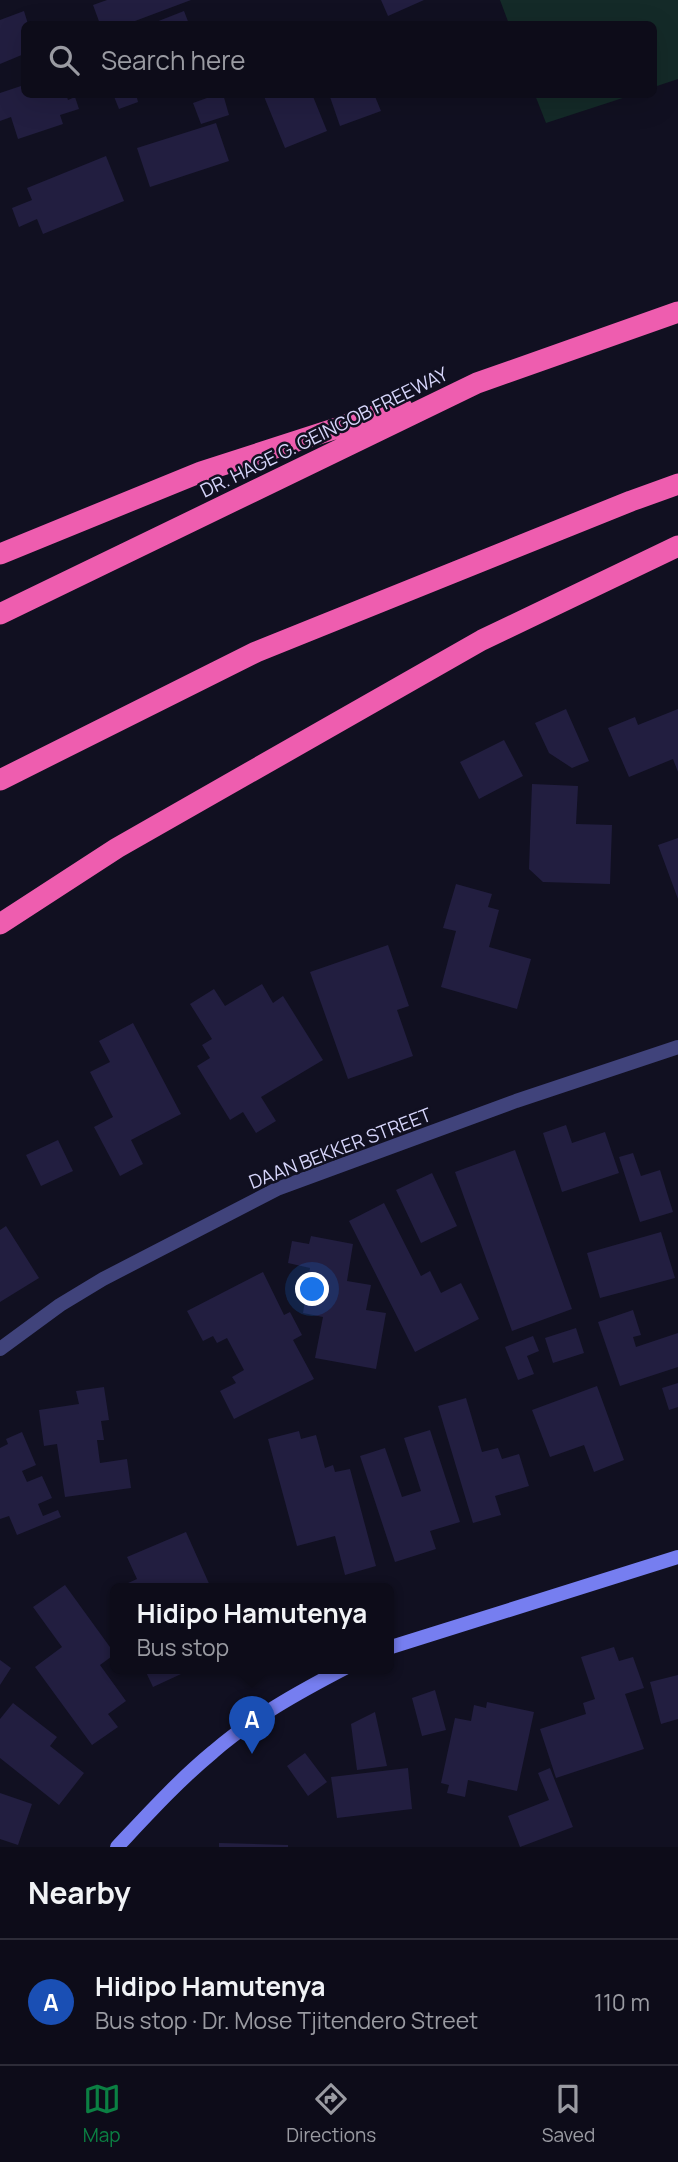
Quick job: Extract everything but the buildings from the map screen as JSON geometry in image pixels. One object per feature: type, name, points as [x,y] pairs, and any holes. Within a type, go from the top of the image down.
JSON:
[{"type":"highway","name":"DR. HAGE G. GEINGOB FREEWAY","points":[[0,614],[477,383],[678,312]]},
{"type":"highway","points":[[0,554],[201,472],[477,383]]},
{"type":"highway","points":[[0,780],[256,652],[678,484]]},
{"type":"highway","points":[[0,924],[117,848],[482,640],[678,546]]},
{"type":"street","name":"DAAN BEKKER STREET","points":[[0,1349],[60,1305],[103,1279],[277,1189],[516,1101],[678,1047]]},
{"type":"street","points":[[394,1646],[678,1557]]},
{"type":"street","points":[[117,1847],[166,1795],[215,1750],[293,1696],[334,1674]]},
{"type":"green space","points":[[500,0],[678,0],[678,79],[657,86],[657,21],[508,21]]},
{"type":"green space","points":[[537,98],[623,98],[546,123]]},
{"type":"place","name":"Hidipo Hamutenya","points":[[252,1754]]}]
